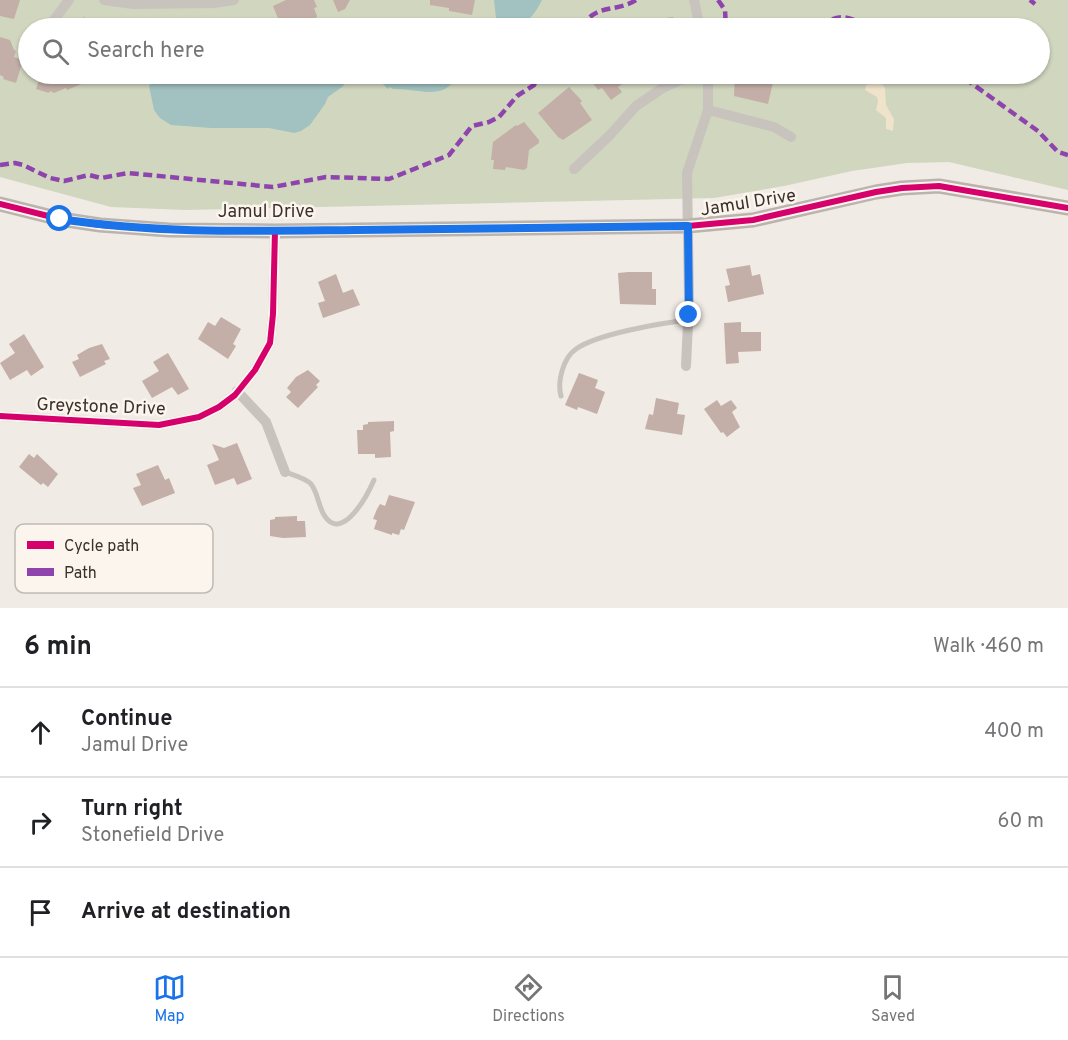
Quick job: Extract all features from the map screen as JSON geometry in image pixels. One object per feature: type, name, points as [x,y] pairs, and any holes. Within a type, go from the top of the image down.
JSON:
[{"type":"street","points":[[56,18],[69,0]]},
{"type":"street","points":[[104,0],[133,4],[214,3],[234,0]]},
{"type":"street","points":[[694,0],[698,18]]},
{"type":"street","points":[[574,169],[636,106],[672,84]]},
{"type":"street","points":[[686,366],[687,172],[708,110],[708,84]]},
{"type":"street","points":[[708,110],[774,127],[791,137]]},
{"type":"street","name":"Jamul Drive","points":[[0,204],[60,219],[100,225],[169,230],[275,231],[688,226],[753,220],[876,192],[939,186],[1068,208]]},
{"type":"street","name":"Greystone Drive","points":[[0,416],[159,425],[200,417],[219,407],[237,392],[255,370],[270,343],[274,312],[275,231]]},
{"type":"street","points":[[237,392],[266,422],[285,472]]},
{"type":"lane","points":[[561,396],[560,378],[569,354],[577,348],[612,335],[688,320]]},
{"type":"lane","points":[[285,472],[307,481],[313,487],[328,521],[337,523],[346,521],[356,512],[374,480]]},
{"type":"green space","points":[[0,0],[1068,0],[1068,190],[949,162],[907,163],[852,171],[714,198],[185,210],[111,207],[0,177]]},
{"type":"sand","points":[[882,84],[885,88],[886,105],[894,119],[893,131],[886,129],[886,118],[876,110],[877,97],[865,90],[866,85]]},
{"type":"water","points":[[494,0],[542,0],[530,18],[496,18]]},
{"type":"water","points":[[150,84],[345,84],[328,97],[310,125],[294,133],[269,128],[171,125],[160,118],[154,110]]},
{"type":"water","points":[[383,84],[452,84],[438,91],[430,92],[390,87],[388,89]]},
{"type":"building","points":[[0,0],[20,0],[14,19],[0,16]]},
{"type":"building","points":[[286,0],[314,0],[317,16],[316,18],[278,18],[273,6]]},
{"type":"building","points":[[333,0],[350,0],[345,9],[338,12]]},
{"type":"building","points":[[430,0],[475,0],[472,15],[430,5]]},
{"type":"building","points":[[0,37],[10,40],[16,51],[14,57],[18,58],[18,76],[16,83],[3,79],[4,77],[0,75]]},
{"type":"building","points":[[38,84],[81,84],[54,93],[36,89]]},
{"type":"building","points":[[594,84],[622,84],[618,87],[622,92],[611,100],[602,88],[598,90]]},
{"type":"building","points":[[735,84],[773,84],[768,104],[734,96]]},
{"type":"building","points":[[569,87],[582,101],[580,103],[592,120],[563,140],[538,113]]},
{"type":"building","points":[[524,122],[539,140],[539,143],[529,150],[527,168],[524,170],[506,167],[505,170],[493,169],[494,160],[491,160],[493,142],[516,125]]},
{"type":"building","points":[[750,265],[752,276],[760,274],[764,294],[728,302],[725,286],[730,285],[726,269]]},
{"type":"building","points":[[652,272],[652,289],[656,289],[656,305],[620,304],[618,273]]},
{"type":"building","points":[[336,274],[343,293],[353,289],[360,305],[323,318],[318,303],[325,301],[318,282]]},
{"type":"building","points":[[221,317],[241,329],[233,344],[236,346],[228,359],[198,339],[208,322],[215,326]]},
{"type":"building","points":[[741,322],[741,332],[761,332],[761,351],[738,352],[739,363],[726,364],[724,323]]},
{"type":"building","points":[[24,334],[44,367],[31,376],[27,370],[10,380],[0,363],[15,353],[9,344]]},
{"type":"building","points":[[102,344],[110,359],[104,361],[106,364],[80,377],[72,362],[79,359],[77,355]]},
{"type":"building","points":[[168,353],[189,389],[178,395],[172,387],[152,398],[142,381],[159,371],[153,362]]},
{"type":"building","points":[[308,370],[320,381],[316,385],[318,387],[298,408],[286,397],[291,392],[287,388],[296,377]]},
{"type":"building","points":[[579,373],[598,380],[595,388],[605,392],[597,414],[565,405]]},
{"type":"building","points":[[656,398],[679,403],[677,414],[685,415],[682,435],[645,429],[649,414],[653,415]]},
{"type":"building","points":[[717,400],[721,406],[731,400],[737,408],[732,412],[740,427],[727,437],[723,432],[721,433],[704,409]]},
{"type":"building","points":[[394,421],[394,431],[390,432],[391,457],[375,458],[375,454],[358,454],[357,430],[363,430],[363,425],[368,422]]},
{"type":"building","points":[[237,443],[252,479],[237,485],[234,478],[215,485],[207,465],[219,460],[212,444],[224,448]]},
{"type":"building","points":[[29,454],[34,458],[37,454],[58,474],[48,487],[43,483],[41,485],[19,467]]},
{"type":"building","points":[[158,465],[165,480],[169,478],[175,493],[142,506],[133,488],[141,485],[136,474]]},
{"type":"building","points":[[389,495],[415,502],[404,530],[401,529],[399,535],[374,529],[377,520],[373,519],[377,509],[380,504],[385,506]]},
{"type":"building","points":[[297,516],[297,521],[305,521],[306,537],[270,536],[270,520],[275,517]]},
{"type":"marked path","points":[[589,18],[599,12],[636,0]]},
{"type":"marked path","points":[[718,0],[725,10],[725,18]]},
{"type":"marked path","points":[[1030,0],[1035,4]]},
{"type":"marked path","points":[[836,18],[845,18]]},
{"type":"marked path","points":[[0,165],[15,163],[50,178],[64,181],[89,175],[101,178],[128,173],[273,187],[326,177],[389,179],[449,155],[472,126],[499,117],[517,96],[534,84]]},
{"type":"marked path","points":[[973,84],[1038,131],[1058,152],[1068,155]]},
{"type":"cycle path","points":[[0,204],[60,219],[100,225],[169,230],[275,231],[688,226],[753,220],[876,192],[939,186],[1068,208]]},
{"type":"cycle path","points":[[0,416],[159,425],[199,417],[219,407],[235,395],[255,370],[270,343],[275,231]]},
{"type":"route","points":[[60,219],[100,225],[169,230],[275,231],[688,226],[689,315]]}]
